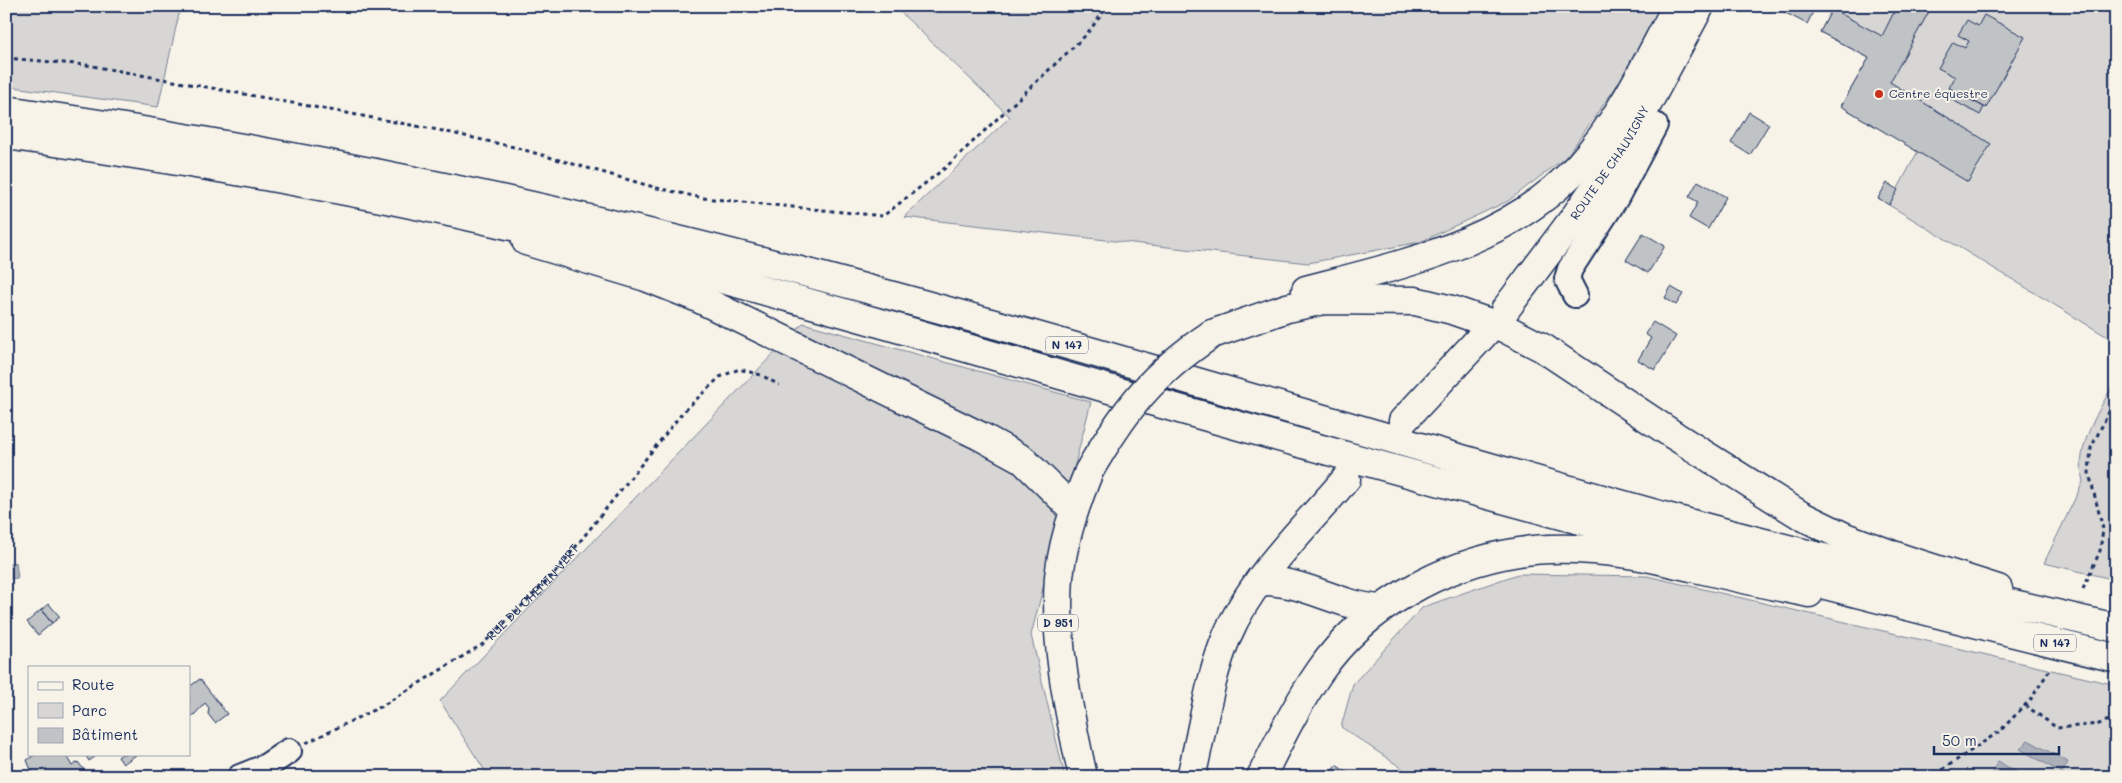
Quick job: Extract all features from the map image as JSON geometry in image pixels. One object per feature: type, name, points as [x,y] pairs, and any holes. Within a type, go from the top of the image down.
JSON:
[{"type":"main road","name":"ROUTE DE CHAUVIGNY","points":[[1212,334],[1231,321],[1298,292],[1444,252],[1498,226],[1559,186],[1586,157],[1645,115],[1677,6]]},
{"type":"main road","name":"ROUTE DE CHAUVIGNY","points":[[1505,310],[1603,178],[1645,115],[1700,6]]},
{"type":"main road","name":"N 147","points":[[6,110],[266,150],[440,185],[763,262],[964,316],[1695,524],[1858,567],[2116,628]]},
{"type":"main road","name":"N 147","points":[[6,135],[145,155],[359,192],[551,235],[736,282],[1502,500],[1993,629],[2116,658]]},
{"type":"main road","points":[[359,192],[646,277],[696,297],[1002,447],[1036,471],[1074,510]]},
{"type":"main road","points":[[1212,334],[1288,308],[1324,300],[1414,301],[1452,310],[1504,328],[1543,348],[1750,485],[1802,516],[1845,537],[1904,559],[2116,628]]},
{"type":"main road","points":[[1402,422],[1485,333]]},
{"type":"main road","name":"D 951","points":[[1083,777],[1066,694],[1058,617],[1060,576],[1074,510],[1089,471],[1115,426],[1149,384],[1181,355],[1212,334]]},
{"type":"main road","points":[[1191,777],[1206,703],[1216,666],[1241,609],[1259,581],[1346,478]]},
{"type":"main road","points":[[1261,777],[1299,704],[1320,670],[1340,646],[1380,609],[1417,586],[1465,565],[1519,551],[1572,548],[1630,554],[1760,583],[1993,629]]},
{"type":"main road","points":[[1259,581],[1277,580],[1294,584],[1348,604],[1380,609]]},
{"type":"street","points":[[1575,295],[1567,279],[1570,269],[1616,198],[1645,115]]},
{"type":"street","points":[[240,777],[265,767],[289,751]]},
{"type":"path","points":[[6,58],[96,67],[438,130],[514,148],[657,188],[703,198],[883,216],[952,161],[1086,35],[1108,6]]},
{"type":"path","name":"RUE DU CHEMIN VERT","points":[[289,751],[382,706],[483,644],[554,574],[683,412],[720,377],[739,369],[761,374],[779,385]]},
{"type":"path","points":[[2083,589],[2100,551],[2103,529],[2089,473],[2091,448],[2116,398]]},
{"type":"path","points":[[1939,777],[1942,770],[2000,731],[2026,705],[2049,671]]},
{"type":"path","points":[[2026,705],[2057,728],[2098,724],[2116,717]]},
{"type":"green space","points":[[6,6],[184,6],[179,14],[158,107],[6,86]]},
{"type":"green space","points":[[894,6],[1663,6],[1628,70],[1566,157],[1508,201],[1420,242],[1308,263],[904,217],[1010,117]]},
{"type":"green space","points":[[1834,6],[2116,6],[2116,342],[1889,205],[1918,151],[1841,106],[1869,58],[1820,32]]},
{"type":"green space","points":[[803,323],[1091,402],[1031,635],[1065,777],[489,777],[440,701]]},
{"type":"green space","points":[[2116,379],[2116,580],[2044,563],[2083,482],[2081,469],[2085,442],[2096,416]]},
{"type":"green space","points":[[1518,574],[1647,576],[2116,685],[2116,777],[1415,777],[1341,727],[1353,684],[1423,607]]},
{"type":"shaded area","points":[[16,562],[18,578],[6,579],[6,564]]},
{"type":"shaded area","points":[[2028,740],[2068,762],[2062,773],[2020,749]]},
{"type":"shaded area","points":[[1998,761],[2024,777],[1999,777],[1992,772]]},
{"type":"building","points":[[1782,6],[1816,6],[1807,24],[1780,10]]},
{"type":"building","name":"Centre équestre","points":[[1897,6],[1932,6],[1890,82],[1991,144],[1968,182],[1841,106],[1869,58],[1820,32],[1832,9],[1882,36]]},
{"type":"building","points":[[1984,15],[2025,37],[1986,108],[1949,88],[1955,77],[1938,68],[1953,42],[1965,48],[1969,41],[1958,35],[1967,20],[1978,26]]},
{"type":"building","points":[[1951,89],[1984,107],[1980,115],[1947,97]]},
{"type":"building","points":[[1749,112],[1769,124],[1750,155],[1731,143]]},
{"type":"building","points":[[1698,181],[1726,197],[1708,229],[1689,218],[1698,202],[1689,197]]},
{"type":"building","points":[[1887,183],[1898,190],[1889,205],[1878,198]]},
{"type":"building","points":[[1643,233],[1665,246],[1648,273],[1626,260]]},
{"type":"building","points":[[1671,287],[1683,294],[1676,305],[1665,298]]},
{"type":"building","points":[[1653,322],[1676,336],[1655,370],[1638,360],[1651,338],[1645,334]]},
{"type":"building","points":[[49,604],[60,617],[52,623],[41,610]]},
{"type":"building","points":[[41,610],[52,623],[38,635],[27,622]]},
{"type":"building","points":[[200,679],[227,714],[215,723],[208,714],[209,708],[205,703],[194,715],[190,716],[190,686]]},
{"type":"building","points":[[33,756],[66,756],[72,766],[78,762],[87,774],[83,777],[66,777],[63,772],[57,777],[38,777],[31,770],[27,760]]},
{"type":"building","points":[[86,756],[96,756],[89,761]]},
{"type":"building","points":[[119,756],[135,756],[123,764],[118,757]]},
{"type":"building","points":[[1336,765],[1352,776],[1352,777],[1328,777]]},
{"type":"place","name":"Centre équestre","points":[[1879,94]]}]
